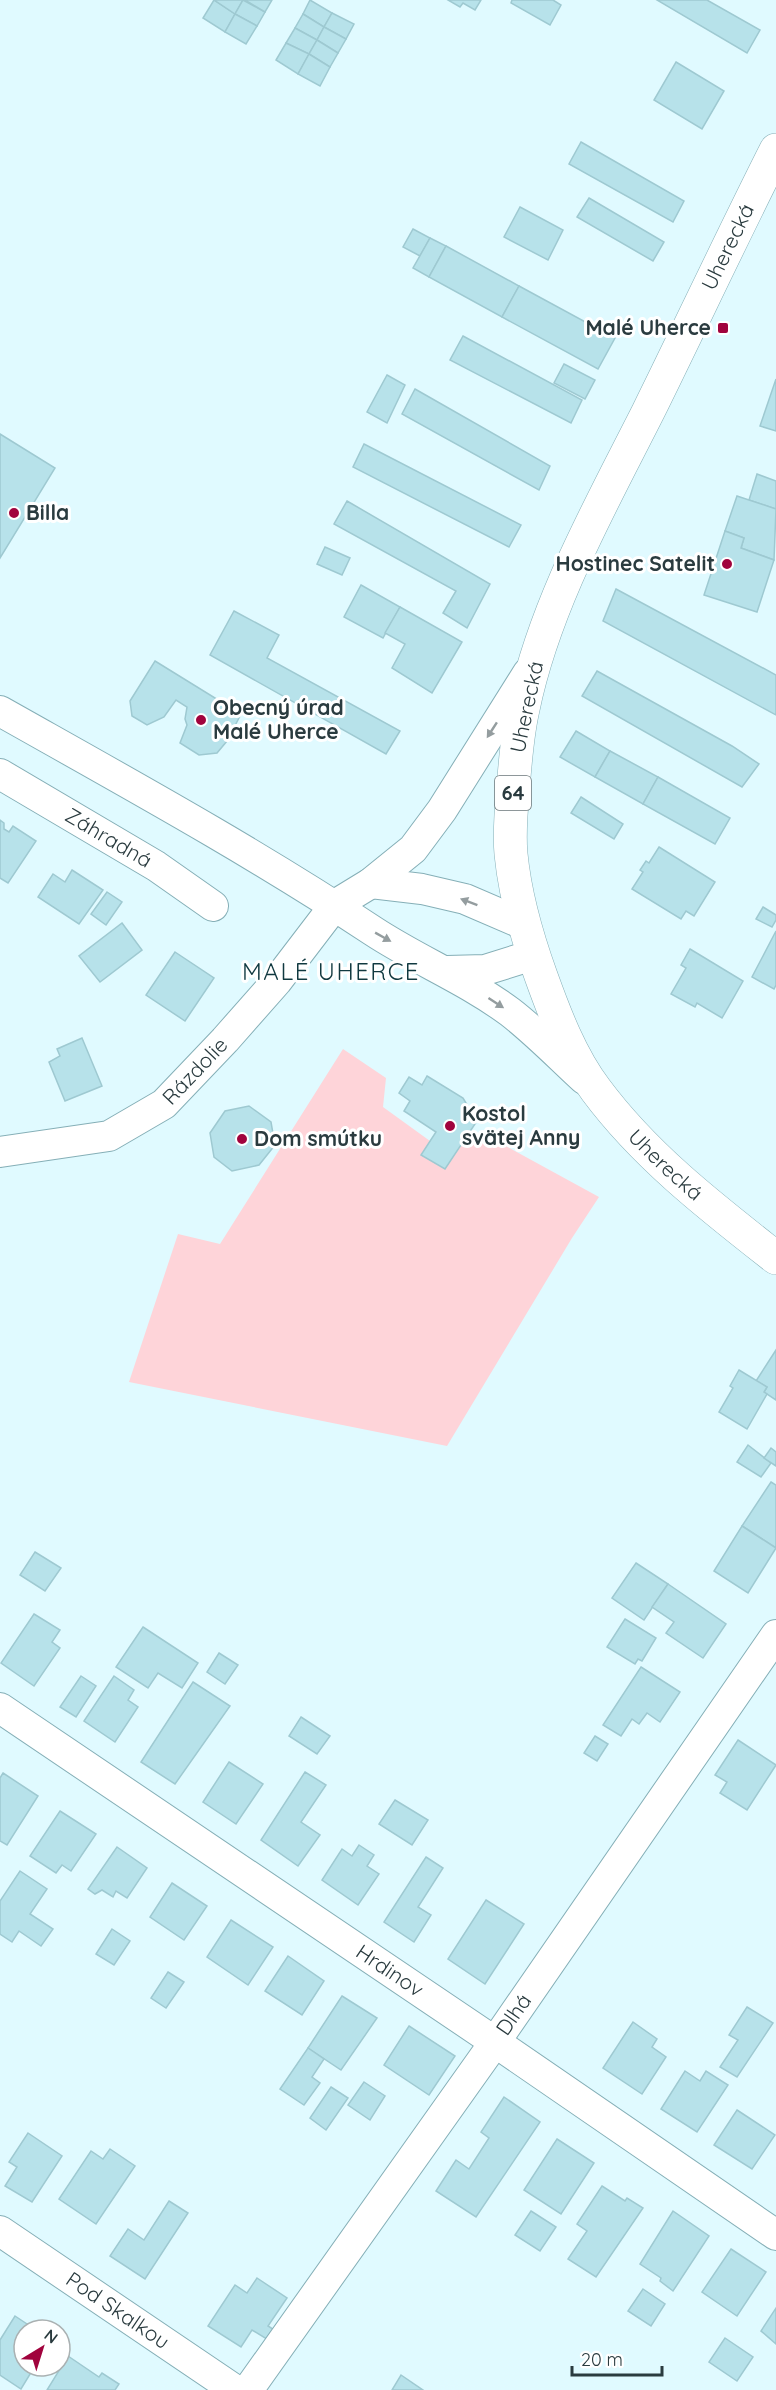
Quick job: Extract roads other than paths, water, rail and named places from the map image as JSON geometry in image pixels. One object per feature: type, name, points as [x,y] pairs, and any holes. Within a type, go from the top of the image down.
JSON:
[{"type":"main road","name":"Uherecká","points":[[776,150],[602,501],[564,585],[535,663],[522,710],[512,806],[510,852],[524,924],[533,955],[553,1010],[593,1087],[641,1144],[728,1221],[776,1257]]},
{"type":"street","points":[[335,904],[371,883],[413,849],[442,810],[535,663]]},
{"type":"street","points":[[0,711],[248,852],[335,904],[375,932],[447,972],[510,1012],[593,1087]]},
{"type":"street","name":"Záhradná","points":[[0,774],[156,866],[213,906]]},
{"type":"street","points":[[371,883],[422,889],[465,899],[524,924]]},
{"type":"street","name":"Rázdolie","points":[[0,1152],[109,1136],[164,1104],[277,981],[335,904]]},
{"type":"street","points":[[447,972],[484,970],[533,955]]},
{"type":"street","name":"Dlhá","points":[[248,2390],[495,2042],[776,1635]]},
{"type":"street","name":"Hrdinov","points":[[0,1708],[776,2235]]},
{"type":"street","name":"Pod Skalkou","points":[[0,2231],[236,2390]]},
{"type":"place","name":"Malé Uherce","points":[[723,328]]},
{"type":"place","name":"Billa","points":[[14,513]]},
{"type":"place","name":"Hostinec Satelit","points":[[727,564]]},
{"type":"place","name":"Obecný úrad Malé Uherce","points":[[201,720]]},
{"type":"place","name":"Kostol svätej Anny","points":[[450,1126]]},
{"type":"place","name":"Dom smútku","points":[[242,1139]]},
{"type":"district","name":"MALÉ UHERCE","points":[[331,972]]}]
